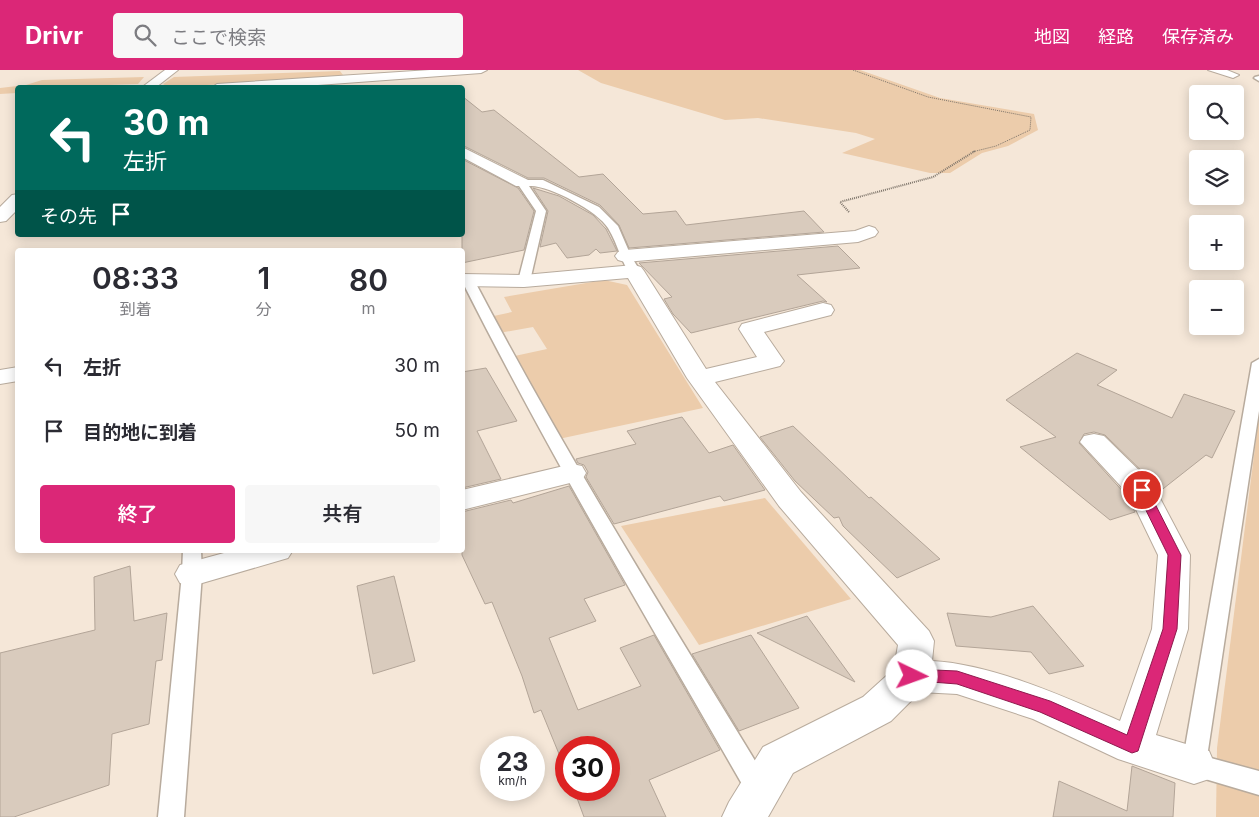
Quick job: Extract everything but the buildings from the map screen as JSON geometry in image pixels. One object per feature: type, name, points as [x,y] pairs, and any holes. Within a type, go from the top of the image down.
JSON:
[{"type":"street","points":[[151,85],[172,70]]},
{"type":"street","points":[[262,85],[481,70]]},
{"type":"street","points":[[1214,70],[1232,74]]},
{"type":"street","points":[[465,153],[522,183]]},
{"type":"street","points":[[0,217],[15,202]]},
{"type":"street","points":[[465,280],[524,281],[629,263],[858,236],[869,232]]},
{"type":"street","points":[[629,263],[700,378],[790,499],[916,642],[912,676],[877,709],[778,760],[752,805]]},
{"type":"street","points":[[700,378],[772,361],[750,329],[822,310]]},
{"type":"street","points":[[0,377],[15,374]]},
{"type":"street","points":[[1094,442],[1142,490],[1174,555],[1170,629],[1132,746]]},
{"type":"street","points":[[465,499],[572,473]]},
{"type":"street","points":[[192,562],[256,553]]},
{"type":"street","points":[[912,676],[957,678],[1044,706],[1132,746],[1194,765]]},
{"type":"lane","points":[[522,183],[540,182],[595,209],[613,226],[629,263]]},
{"type":"lane","points":[[522,183],[541,211],[524,281]]},
{"type":"lane","points":[[465,280],[752,805]]},
{"type":"lane","points":[[1259,364],[1194,765],[1259,783]]},
{"type":"lane","points":[[171,817],[192,562]]},
{"type":"path","points":[[853,70],[928,97],[1031,117],[1030,130],[996,146],[973,152],[933,177],[840,202],[869,232]]},
{"type":"shaded area","points":[[578,70],[860,70],[940,98],[1034,114],[1038,130],[1008,146],[982,153],[950,173],[930,173],[842,153],[875,139],[856,133],[758,118],[725,120],[601,83]]},
{"type":"shaded area","points":[[340,71],[343,75],[328,79],[208,85],[163,84],[174,77]]},
{"type":"shaded area","points":[[144,77],[138,84],[26,85],[42,80]]},
{"type":"shaded area","points":[[15,86],[15,93],[0,94],[0,88]]},
{"type":"shaded area","points":[[604,280],[627,285],[703,408],[554,440],[510,357],[547,349],[533,327],[499,333],[489,317],[512,312],[504,297]]},
{"type":"shaded area","points":[[1259,416],[1259,817],[1216,817],[1217,748]]},
{"type":"shaded area","points":[[765,498],[851,599],[699,645],[621,526]]},
{"type":"route","points":[[912,676],[957,678],[1044,706],[1132,746],[1170,629],[1174,555],[1142,490]]}]
